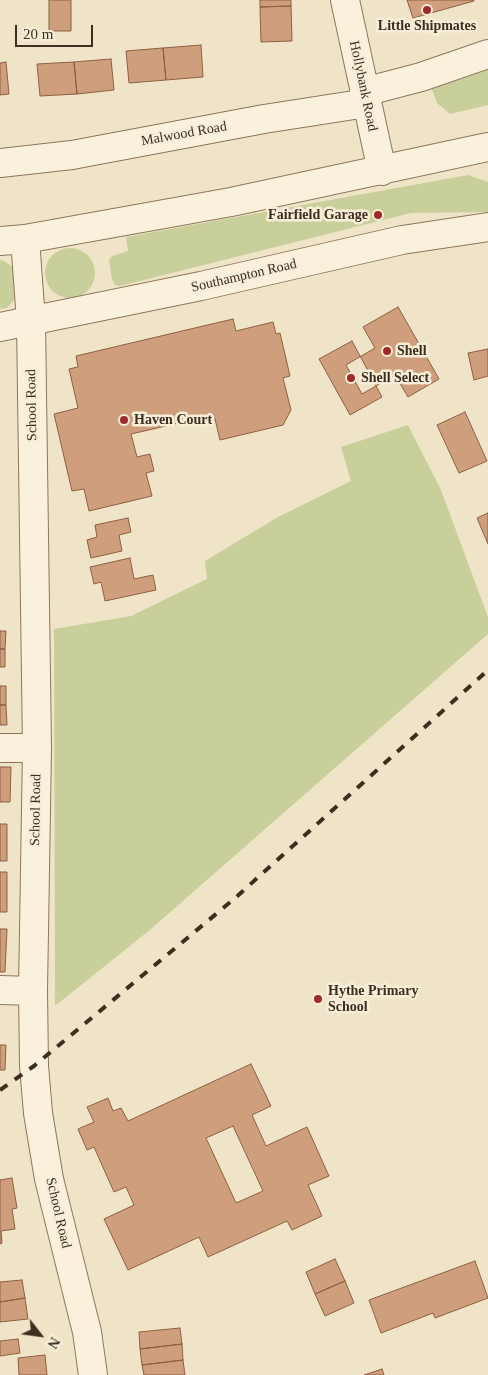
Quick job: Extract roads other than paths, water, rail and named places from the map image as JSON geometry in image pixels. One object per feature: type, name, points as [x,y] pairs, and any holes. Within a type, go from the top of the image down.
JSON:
[{"type":"street","name":"Hollybank Road","points":[[344,0],[382,171]]},
{"type":"street","name":"Malwood Road","points":[[0,163],[72,155],[299,113],[366,98],[488,54]]},
{"type":"street","points":[[12,240],[231,202],[488,148]]},
{"type":"street","name":"Southampton Road","points":[[0,327],[201,286],[402,240],[488,227]]},
{"type":"street","name":"School Road","points":[[12,240],[31,321],[37,748],[33,991],[34,1066],[38,1113],[53,1195],[87,1332],[93,1375]]},
{"type":"street","points":[[0,748],[37,748]]},
{"type":"street","points":[[0,990],[33,991]]},
{"type":"railway","points":[[0,1090],[34,1066],[234,899],[488,670]]},
{"type":"place","name":"Little Shipmates","points":[[427,10]]},
{"type":"place","name":"Fairfield Garage","points":[[378,215]]},
{"type":"place","name":"Shell","points":[[387,351]]},
{"type":"place","name":"Shell Select","points":[[351,378]]},
{"type":"place","name":"Haven Court","points":[[124,420]]},
{"type":"place","name":"Hythe Primary School","points":[[318,999]]}]
